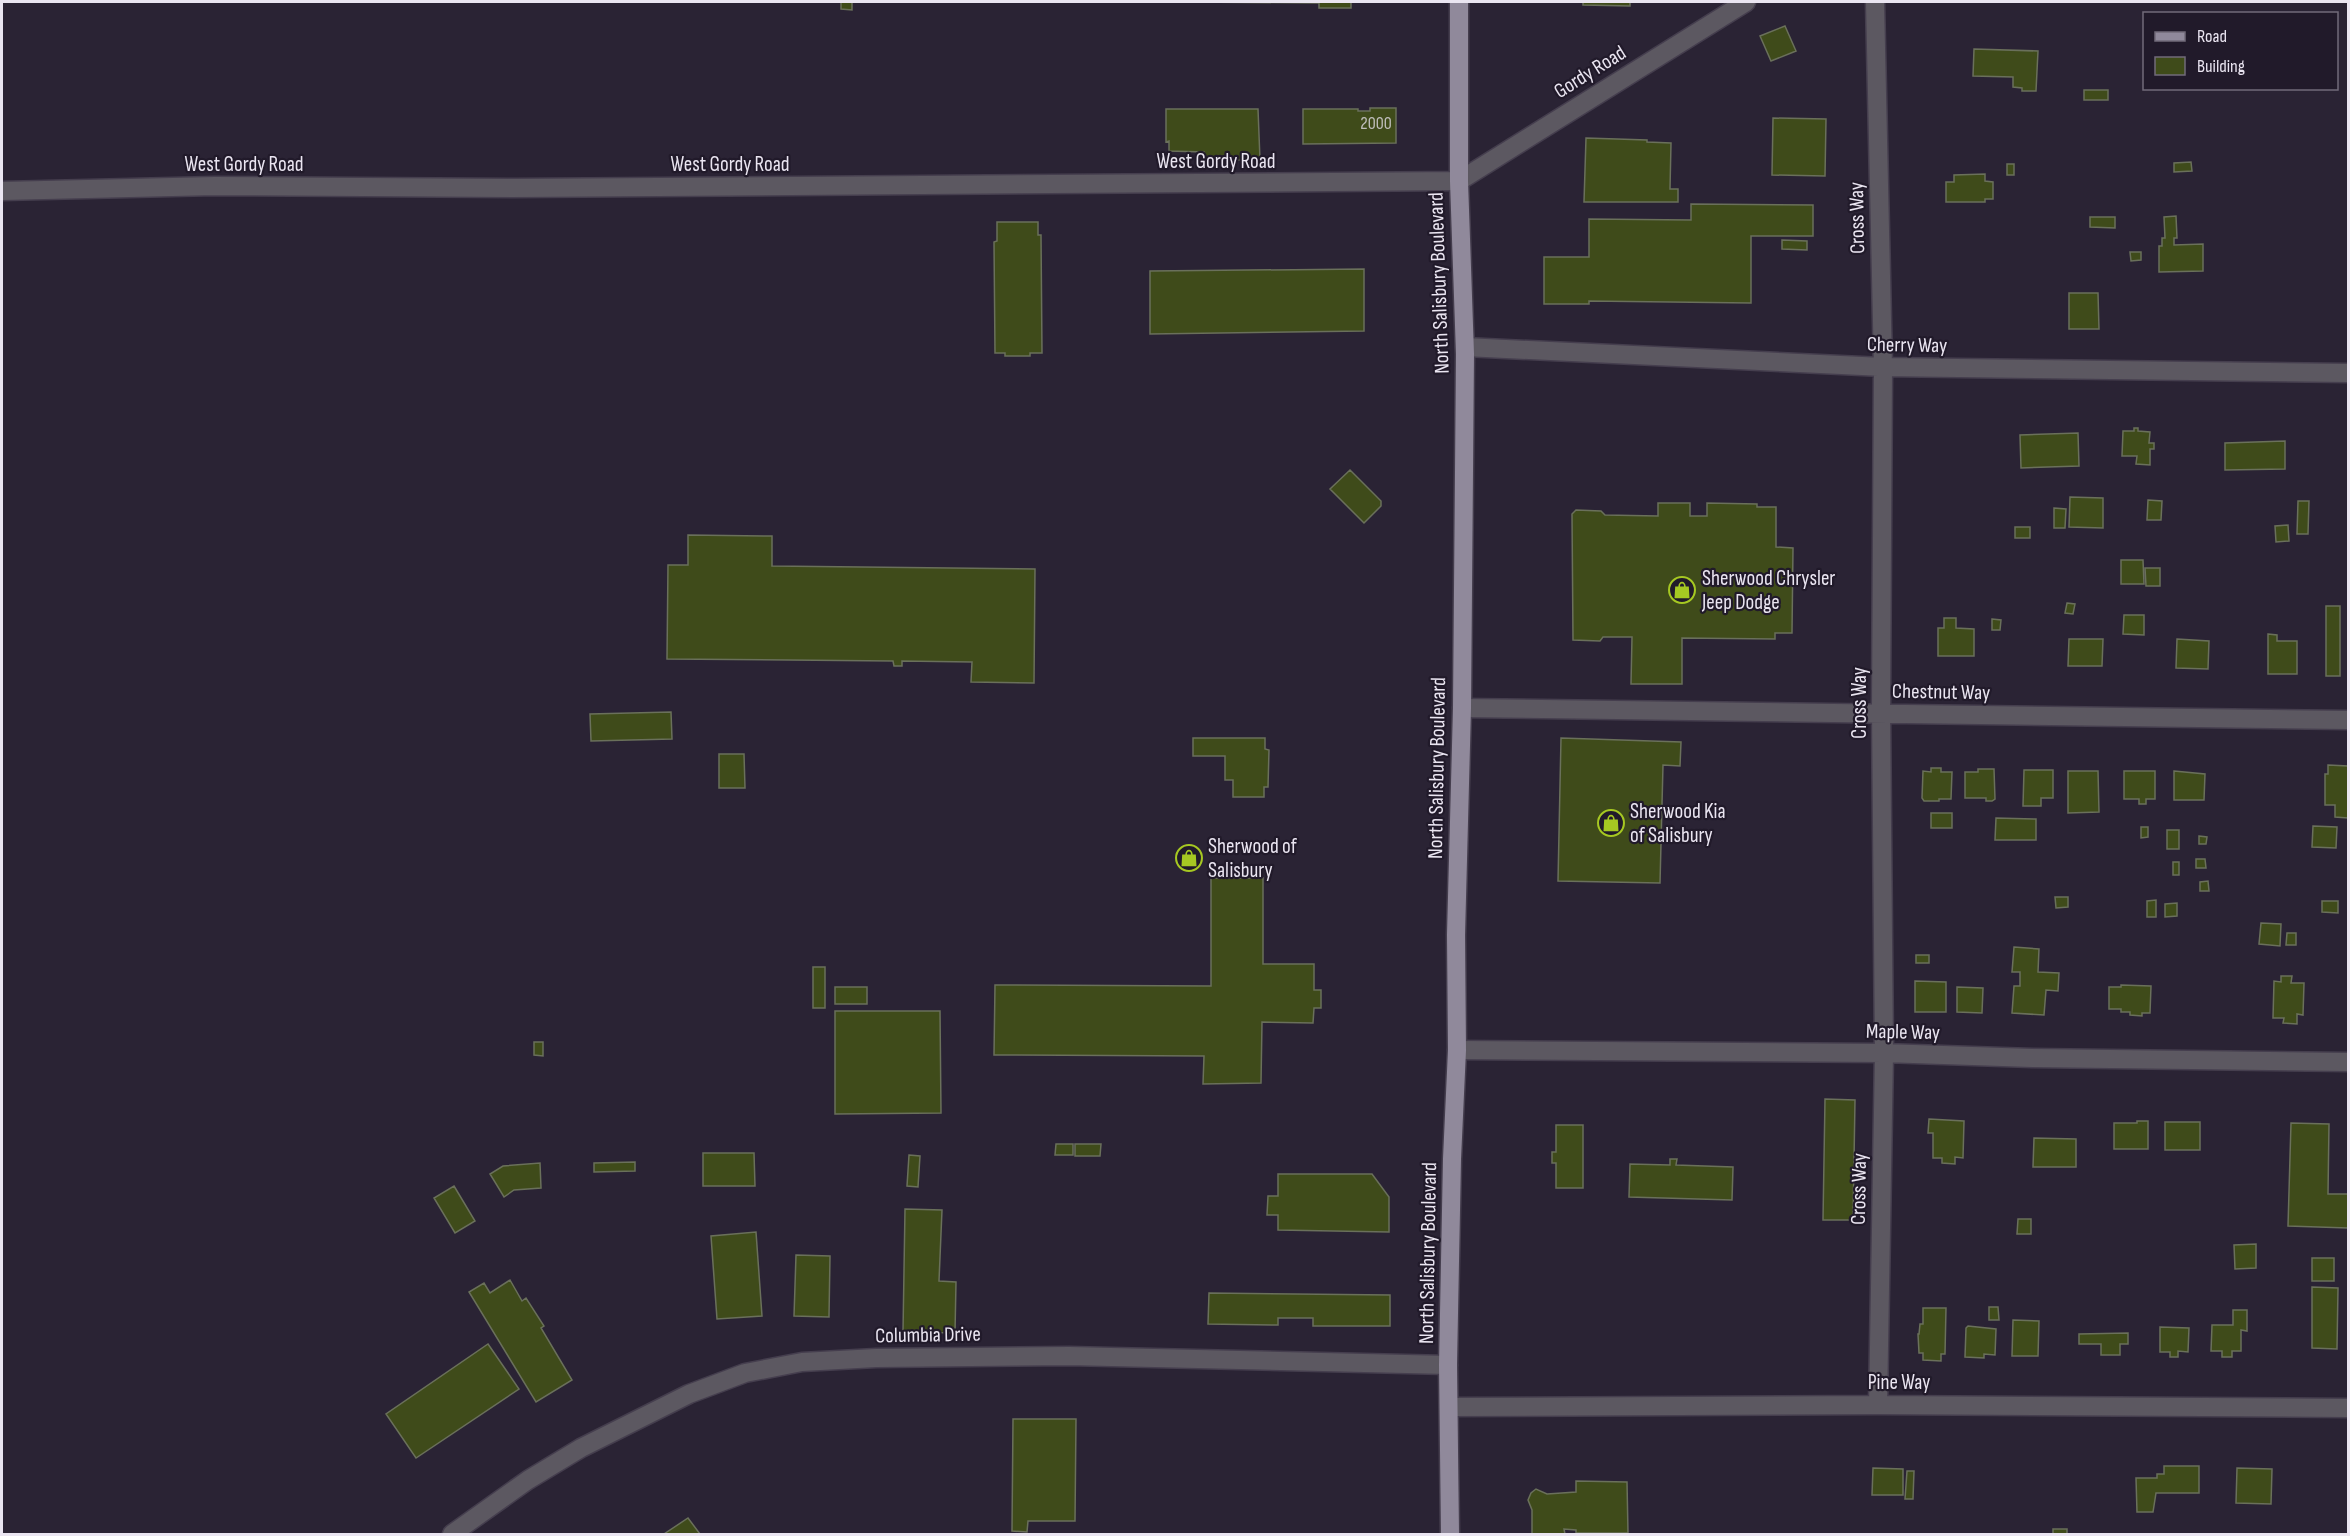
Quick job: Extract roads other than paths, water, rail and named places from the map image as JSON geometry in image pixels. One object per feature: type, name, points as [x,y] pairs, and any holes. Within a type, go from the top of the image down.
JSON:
[{"type":"main road","name":"North Salisbury Boulevard","points":[[1450,1534],[1448,1365],[1457,1050],[1456,935],[1462,708],[1465,347],[1459,181],[1459,2]]},
{"type":"street","name":"Gordy Road","points":[[1459,181],[1746,2]]},
{"type":"street","name":"Cross Way","points":[[1875,2],[1883,367],[1881,714],[1884,1053],[1878,1405]]},
{"type":"street","name":"West Gordy Road","points":[[2,191],[215,186],[527,188],[1459,181]]},
{"type":"street","name":"Cherry Way","points":[[1465,347],[1883,367],[2349,373]]},
{"type":"street","name":"Chestnut Way","points":[[1462,708],[2349,720]]},
{"type":"street","name":"Maple Way","points":[[1457,1050],[1884,1053],[2032,1058],[2349,1062]]},
{"type":"street","name":"Columbia Drive","points":[[460,1532],[528,1480],[564,1458],[680,1398],[745,1373],[802,1362],[876,1358],[1069,1356],[1448,1365]]},
{"type":"street","name":"Pine Way","points":[[1449,1407],[1878,1405],[2349,1408]]},
{"type":"place","name":"Sherwood Chrysler Jeep Dodge","points":[[1682,590]]},
{"type":"place","name":"Sherwood Kia of Salisbury","points":[[1611,823]]},
{"type":"place","name":"Sherwood of Salisbury","points":[[1189,858]]}]
